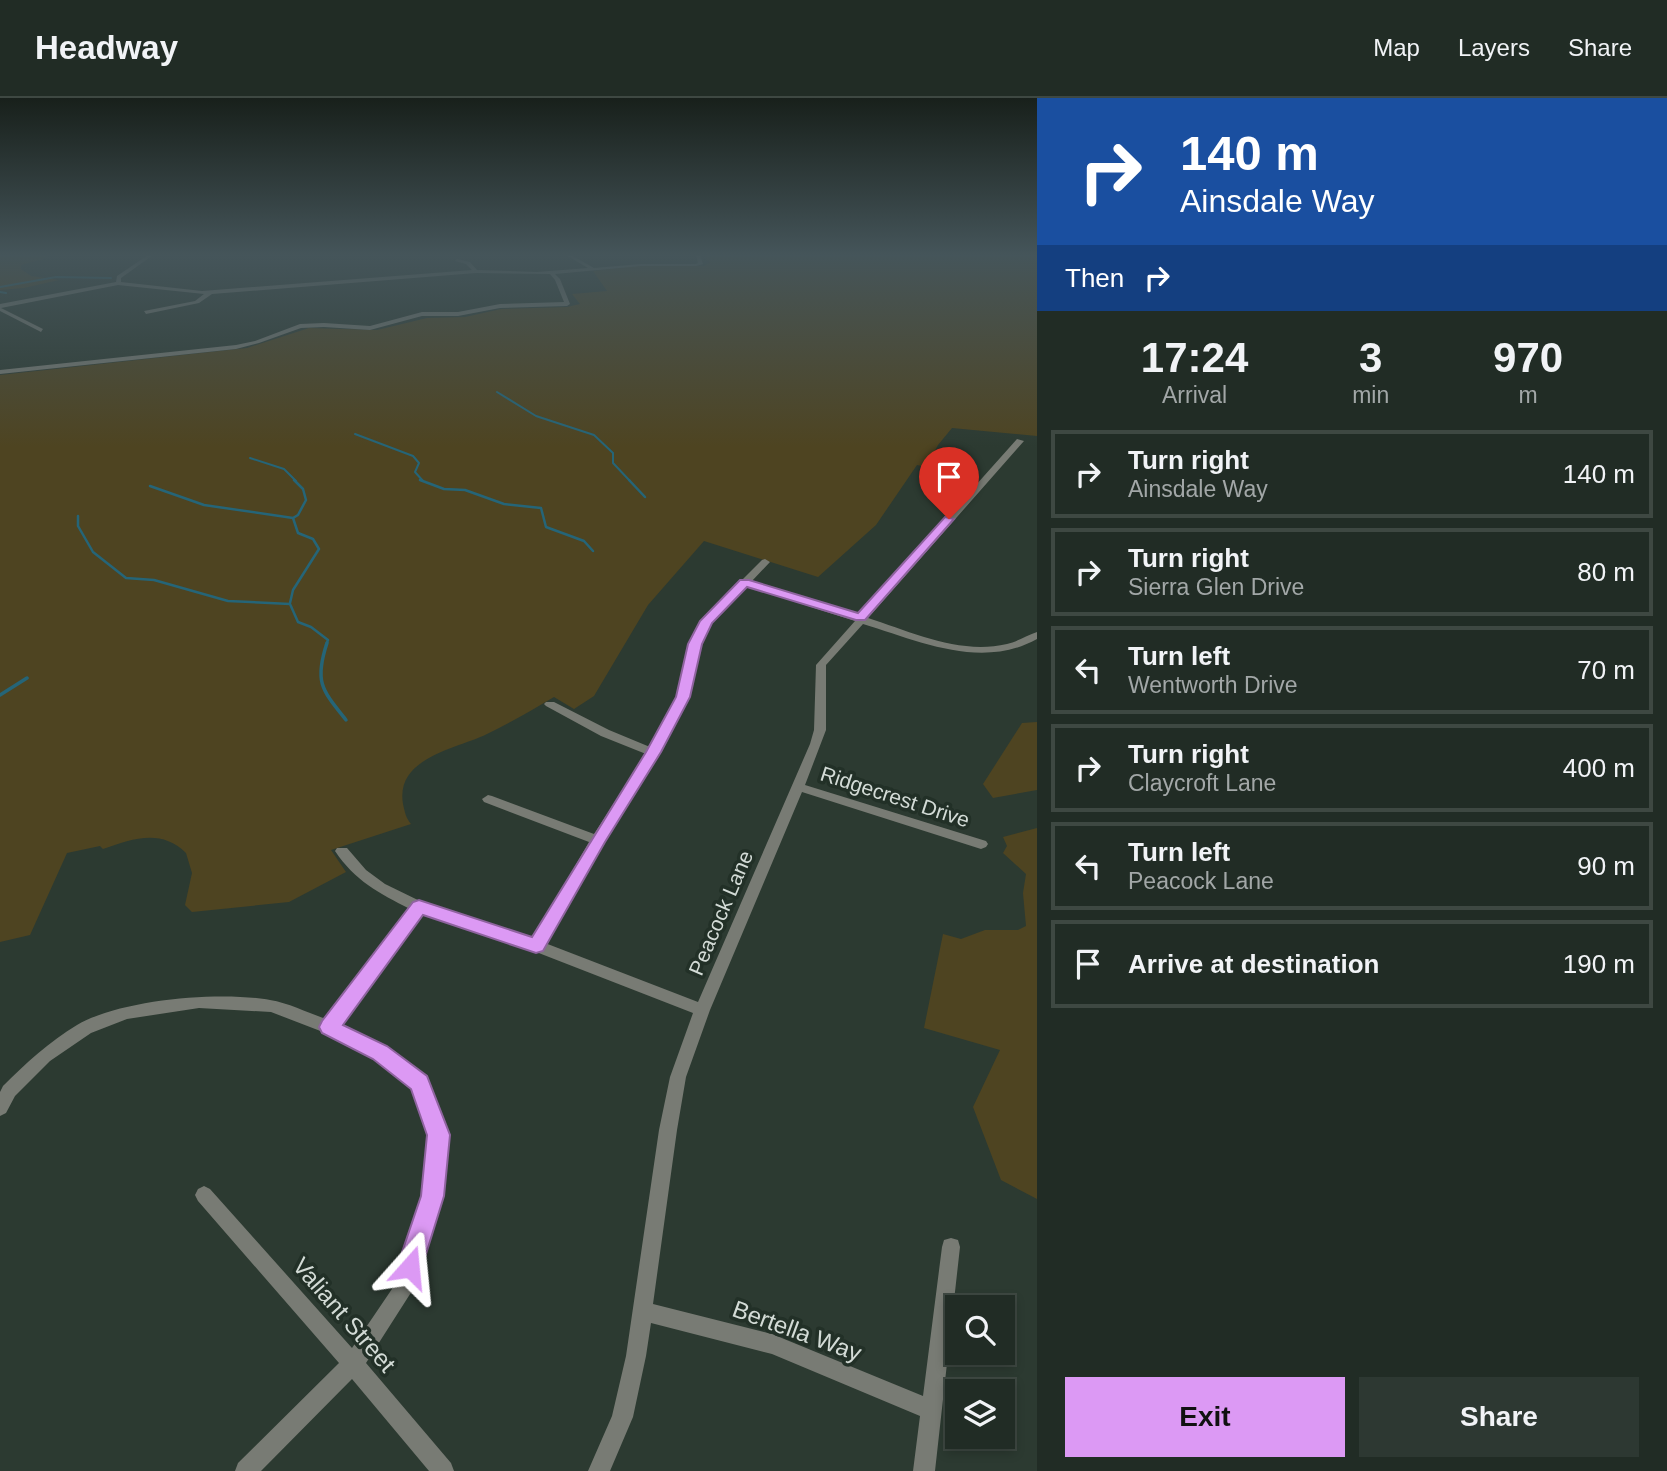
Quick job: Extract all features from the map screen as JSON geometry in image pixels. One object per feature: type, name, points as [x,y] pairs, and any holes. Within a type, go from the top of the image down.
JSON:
[{"type":"street","points":[[21,319],[41,330]]},
{"type":"street","points":[[0,372],[236,347],[300,326],[369,328],[403,319]]},
{"type":"street","name":"Peacock Lane","points":[[599,1471],[613,1441],[628,1394],[674,1094],[683,1061],[702,1010],[799,787],[820,730],[821,665],[860,617],[1020,441]]},
{"type":"street","points":[[536,946],[597,840],[653,752],[683,697],[695,644],[706,621],[765,562]]},
{"type":"street","points":[[745,583],[860,617],[951,648],[987,651],[1010,649],[1037,635]]},
{"type":"street","points":[[550,704],[605,733],[653,752]]},
{"type":"street","name":"Ridgecrest Drive","points":[[799,787],[981,844]]},
{"type":"street","points":[[488,799],[597,840]]},
{"type":"street","points":[[342,851],[361,873],[380,888],[419,907],[536,946],[702,1010]]},
{"type":"street","points":[[329,1027],[419,907]]},
{"type":"street","points":[[0,1108],[9,1091],[44,1056],[85,1028],[127,1013],[164,1006],[226,1002],[271,1006],[329,1027],[380,1053],[419,1083],[439,1135],[432,1196],[402,1291],[353,1364],[246,1471]]},
{"type":"street","name":"Valiant Street","points":[[204,1195],[443,1471]]},
{"type":"street","points":[[924,1471],[951,1247]]},
{"type":"street","name":"Bertella Way","points":[[642,1311],[772,1344],[930,1410]]},
{"type":"shaded area","points":[[423,319],[1037,319],[1037,436],[952,428],[938,445],[926,467],[917,465],[876,525],[818,577],[704,541],[648,605],[594,696],[574,709],[554,697],[496,730],[445,750],[418,765],[403,788],[403,804],[411,824],[331,850],[346,872],[289,902],[192,912],[185,905],[192,873],[186,853],[167,840],[135,839],[103,849],[100,846],[67,853],[30,935],[0,942],[0,375],[247,348],[309,328],[377,330]]},
{"type":"shaded area","points":[[1037,722],[1037,790],[993,798],[983,784],[1022,723]]},
{"type":"shaded area","points":[[1037,828],[1037,1199],[1001,1180],[973,1107],[1000,1050],[924,1028],[943,934],[961,939],[985,930],[1018,930],[1026,926],[1023,893],[1026,874],[1003,853],[1007,846],[1003,837]]},
{"type":"waterway","points":[[497,392],[536,416],[594,435],[613,453],[613,463],[630,481]]},
{"type":"waterway","points":[[355,434],[413,456],[419,463],[415,472],[423,481]]},
{"type":"waterway","points":[[250,458],[284,469],[296,481]]},
{"type":"waterway","points":[[293,518],[298,515],[306,500],[303,489],[294,480]]},
{"type":"waterway","points":[[420,480],[444,489],[465,490],[504,504],[541,508],[546,527],[584,541],[593,551]]},
{"type":"waterway","points":[[629,480],[645,497]]},
{"type":"waterway","points":[[150,486],[204,505],[293,518]]},
{"type":"waterway","points":[[78,516],[78,526],[93,552],[126,578],[154,580],[228,601],[290,604],[298,622],[311,627],[328,640],[326,645]]},
{"type":"waterway","points":[[290,603],[293,590],[319,549],[313,539],[298,533],[293,518]]},
{"type":"waterway","points":[[327,643],[321,677],[326,693],[346,720]]},
{"type":"waterway","points":[[0,695],[27,678]]},
{"type":"route","points":[[410,1267],[432,1196],[439,1135],[419,1083],[380,1053],[329,1027],[419,907],[536,946],[597,840],[653,752],[683,697],[695,644],[706,621],[745,583],[860,617],[949,519]]}]
